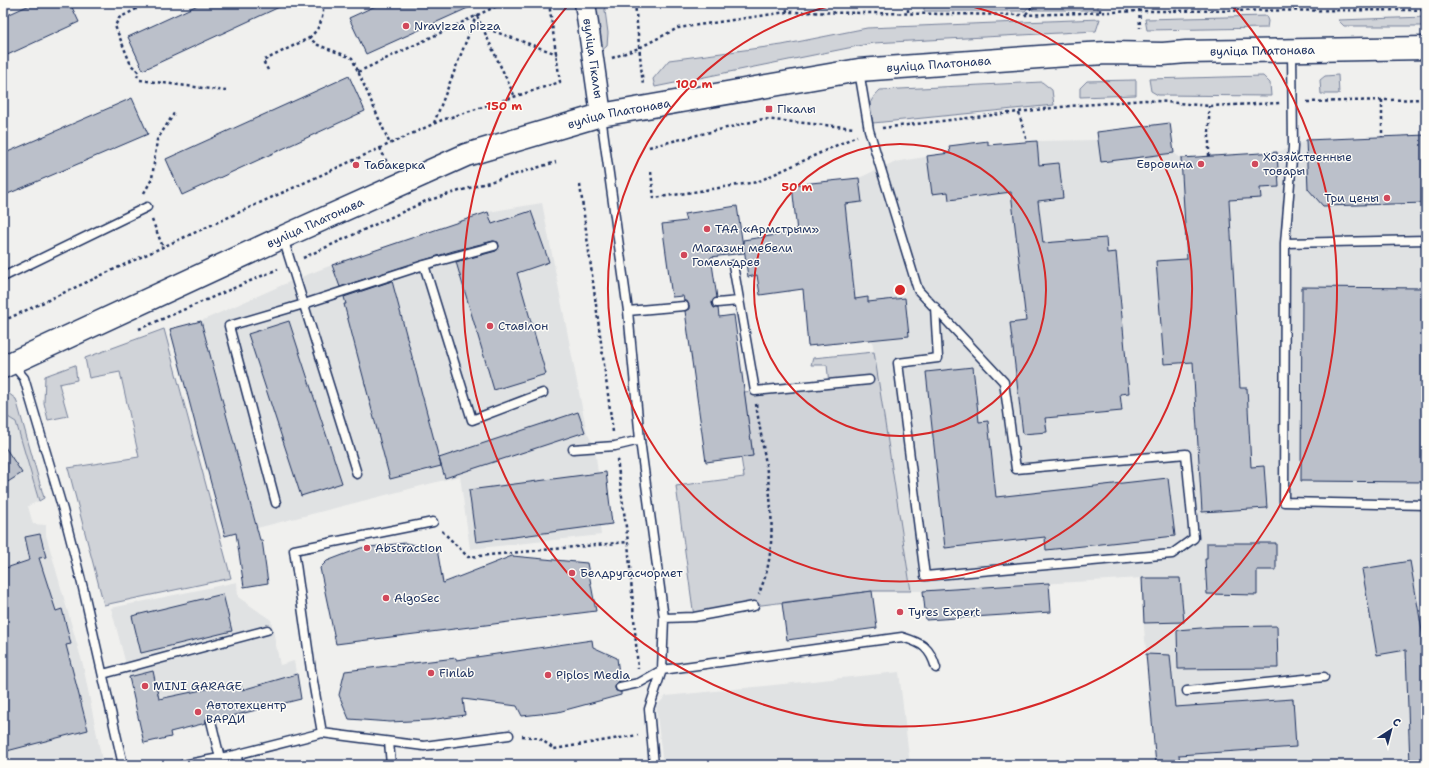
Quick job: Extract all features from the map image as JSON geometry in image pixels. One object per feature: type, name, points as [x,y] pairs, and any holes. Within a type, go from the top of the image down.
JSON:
[{"type":"main road","name":"вуліца Платонава","points":[[8,365],[283,237],[466,155],[601,115],[859,70],[1067,54],[1163,54],[1426,48]]},
{"type":"street","name":"вуліца Гікалы","points":[[585,3],[601,115]]},
{"type":"lane","points":[[1292,50],[1293,148],[1285,243],[1284,502],[1426,505]]},
{"type":"lane","points":[[859,70],[869,130],[918,290],[934,307],[1004,382],[1016,469],[1186,454],[1194,538],[1172,554],[925,576],[898,363],[938,358],[934,307]]},
{"type":"lane","points":[[601,115],[628,311],[640,440],[664,618],[662,670],[649,709],[654,765]]},
{"type":"lane","points":[[3,277],[147,207]]},
{"type":"lane","points":[[283,237],[357,474]]},
{"type":"lane","points":[[1285,243],[1426,240]]},
{"type":"lane","points":[[276,504],[229,326],[304,304],[424,265],[494,246]]},
{"type":"lane","points":[[424,265],[472,420],[543,393]]},
{"type":"lane","points":[[733,265],[754,391],[869,380]]},
{"type":"lane","points":[[717,303],[739,300]]},
{"type":"lane","points":[[628,311],[684,306]]},
{"type":"lane","points":[[8,365],[24,378],[63,510],[123,765]]},
{"type":"lane","points":[[573,449],[615,446],[640,440]]},
{"type":"lane","points":[[322,733],[311,670],[294,550],[433,522]]},
{"type":"lane","points":[[664,618],[694,617],[754,606]]},
{"type":"lane","points":[[102,674],[267,630]]},
{"type":"lane","points":[[620,687],[639,682],[662,670],[902,636],[920,642],[933,656],[936,668]]},
{"type":"lane","points":[[1187,691],[1324,678]]},
{"type":"lane","points":[[211,722],[220,758]]},
{"type":"lane","points":[[183,765],[235,755],[322,733],[424,746],[509,735]]},
{"type":"lane","points":[[389,742],[391,765]]},
{"type":"lane","points":[[235,755],[240,765]]},
{"type":"path","points":[[148,3],[119,18],[115,26],[131,65],[139,72],[138,79],[226,92]]},
{"type":"path","points":[[268,70],[263,61],[309,38],[316,32],[321,24],[324,3]]},
{"type":"path","points":[[358,72],[503,3]]},
{"type":"path","points":[[3,321],[434,124],[560,82],[549,3]]},
{"type":"path","points":[[635,3],[644,93]]},
{"type":"path","points":[[786,3],[787,12]]},
{"type":"path","points":[[908,3],[908,14]]},
{"type":"path","points":[[1026,15],[1035,3]]},
{"type":"path","points":[[1100,3],[1100,12]]},
{"type":"path","points":[[1139,3],[1140,28]]},
{"type":"path","points":[[1238,3],[1238,11]]},
{"type":"path","points":[[608,60],[639,48],[678,28],[787,12],[1026,15],[1140,11],[1426,10]]},
{"type":"path","points":[[476,16],[515,97]]},
{"type":"path","points":[[434,124],[476,16]]},
{"type":"path","points":[[482,27],[557,54]]},
{"type":"path","points":[[309,38],[318,45],[352,58],[390,144]]},
{"type":"path","points":[[1382,100],[1382,137]]},
{"type":"path","points":[[1209,106],[1209,156]]},
{"type":"path","points":[[163,247],[142,195],[152,179],[157,140],[175,112]]},
{"type":"path","points":[[1019,113],[1027,142]]},
{"type":"path","points":[[649,148],[762,119],[869,130]]},
{"type":"path","points":[[580,185],[628,542],[639,682]]},
{"type":"path","points":[[754,391],[771,504],[771,541],[766,574],[754,606]]},
{"type":"path","points":[[433,522],[468,557],[628,542]]},
{"type":"path","points":[[638,728],[639,742]]},
{"type":"path","points":[[509,735],[539,738],[554,749],[638,735]]},
{"type":"shaded area","points":[[594,3],[604,3],[608,33],[607,46],[600,52]]},
{"type":"shaded area","points":[[924,3],[1032,3],[1025,11],[924,11]]},
{"type":"shaded area","points":[[1038,3],[1098,3],[1098,10],[1032,10]]},
{"type":"shaded area","points":[[1266,16],[1268,21],[1267,28],[1147,30],[1145,19]]},
{"type":"shaded area","points":[[1426,17],[1426,26],[1344,26],[1338,20]]},
{"type":"shaded area","points":[[1100,19],[1096,31],[873,43],[655,87],[653,79],[669,60],[782,45],[867,28]]},
{"type":"shaded area","points":[[1338,75],[1339,94],[1321,94],[1320,80],[1325,76]]},
{"type":"shaded area","points":[[1263,76],[1270,83],[1271,96],[1158,95],[1151,91],[1149,79]]},
{"type":"shaded area","points":[[1136,80],[1136,95],[1080,97],[1080,88],[1087,81]]},
{"type":"shaded area","points":[[1042,82],[1052,90],[1054,105],[873,123],[870,109],[873,98],[880,90]]},
{"type":"shaded area","points":[[1170,123],[1174,153],[1181,158],[1277,152],[1293,147],[1306,140],[1426,135],[1426,765],[1156,765],[1142,605],[1142,578],[911,591],[872,340],[808,346],[792,185],[859,178],[894,162],[1006,144],[1037,141],[1098,140],[1097,132]]},
{"type":"shaded area","points":[[542,203],[587,433],[595,448],[598,473],[606,472],[612,524],[600,526],[601,535],[470,549],[460,476],[257,528],[213,362],[181,370],[176,351],[207,343],[201,321],[296,279],[332,265],[488,212]]},
{"type":"shaded area","points":[[164,329],[231,578],[104,605],[68,468],[139,457],[120,372],[89,378],[85,358]]},
{"type":"shaded area","points":[[874,352],[911,591],[872,591],[754,606],[694,617],[676,486],[744,477],[741,457],[753,455],[744,392],[829,384],[827,365],[811,365],[813,358]]},
{"type":"shaded area","points":[[75,365],[77,380],[59,384],[68,416],[48,420],[44,403],[45,376]]},
{"type":"shaded area","points":[[8,393],[16,399],[44,498],[39,501],[16,422],[3,414],[3,394]]},
{"type":"shaded area","points":[[3,414],[16,422],[39,501],[28,506],[33,524],[46,525],[46,535],[83,665],[103,765],[3,765]],"holes":[[[40,534],[46,556],[25,537]]]},
{"type":"shaded area","points":[[237,582],[238,597],[271,620],[280,665],[294,661],[301,699],[184,728],[169,726],[171,737],[144,743],[127,668],[111,608]]},
{"type":"shaded area","points":[[899,672],[910,765],[663,765],[656,706],[666,696]]},
{"type":"building","points":[[34,3],[70,3],[79,22],[3,57],[3,17]]},
{"type":"building","points":[[202,3],[288,3],[143,70],[128,37]]},
{"type":"building","points":[[382,3],[479,3],[366,54],[349,18]]},
{"type":"building","points":[[349,76],[365,111],[182,195],[166,159]]},
{"type":"building","points":[[132,98],[148,134],[3,196],[3,154]]},
{"type":"building","points":[[1170,123],[1174,153],[1101,162],[1097,132]]},
{"type":"building","points":[[1426,135],[1426,203],[1323,206],[1308,189],[1306,140]]},
{"type":"building","points":[[988,141],[988,145],[1037,141],[1039,165],[1059,163],[1063,198],[1038,201],[1043,243],[1106,238],[1107,253],[1116,252],[1129,393],[1120,394],[1122,411],[1045,418],[1047,432],[1023,434],[1010,323],[1026,321],[1011,192],[949,200],[948,192],[932,194],[927,156],[950,153],[949,146]]},
{"type":"building","points":[[1277,152],[1279,187],[1260,188],[1261,198],[1229,200],[1240,388],[1247,388],[1251,467],[1264,466],[1267,508],[1202,512],[1193,362],[1164,364],[1156,261],[1187,259],[1181,158]]},
{"type":"building","points":[[859,178],[862,202],[845,204],[855,299],[868,297],[868,302],[905,298],[909,336],[808,346],[803,289],[760,295],[757,275],[748,277],[743,240],[797,232],[792,185]]},
{"type":"building","points":[[737,206],[744,253],[711,257],[717,298],[714,299],[712,303],[714,308],[718,308],[719,317],[734,315],[753,456],[706,462],[685,311],[689,309],[689,305],[687,301],[684,301],[683,296],[672,297],[662,224],[686,221],[684,214]]},
{"type":"building","points":[[531,211],[549,262],[517,273],[546,374],[494,390],[456,262],[496,251],[499,247],[498,242],[493,241],[453,251],[340,287],[332,265],[488,212],[492,224]]},
{"type":"building","points":[[392,281],[441,466],[390,479],[344,304],[346,304],[344,297]]},
{"type":"building","points":[[1302,287],[1426,288],[1426,482],[1301,481]]},
{"type":"building","points":[[201,321],[260,540],[262,540],[268,583],[244,587],[236,533],[225,536],[170,329]]},
{"type":"building","points":[[289,321],[342,483],[301,496],[248,334]]},
{"type":"building","points":[[973,367],[979,422],[988,421],[996,497],[1168,478],[1175,536],[1046,550],[1045,537],[945,548],[926,372]]},
{"type":"building","points":[[578,412],[585,432],[445,478],[439,458]]},
{"type":"building","points":[[3,444],[22,473],[3,485]]},
{"type":"building","points":[[606,472],[612,524],[476,542],[469,490]]},
{"type":"building","points":[[40,534],[46,557],[39,558],[56,611],[62,609],[71,644],[66,645],[88,730],[3,752],[3,569],[30,560],[25,537]]},
{"type":"building","points":[[405,543],[437,549],[443,583],[512,556],[587,563],[596,611],[336,644],[320,568],[327,561],[361,548]]},
{"type":"building","points":[[1207,543],[1276,543],[1276,570],[1257,570],[1257,595],[1207,594],[1205,559],[1207,559]]},
{"type":"building","points":[[1410,561],[1426,654],[1426,765],[1410,765],[1406,650],[1377,655],[1362,569]]},
{"type":"building","points":[[1142,578],[1180,578],[1184,622],[1144,623]]},
{"type":"building","points":[[1049,583],[1051,612],[926,620],[923,591]]},
{"type":"building","points":[[872,591],[877,628],[787,640],[782,603]]},
{"type":"building","points":[[223,594],[232,631],[141,653],[132,616]]},
{"type":"building","points":[[1277,626],[1278,668],[1178,669],[1177,630],[1213,627]]},
{"type":"building","points":[[592,640],[593,647],[617,658],[620,681],[616,683],[615,688],[616,691],[621,692],[621,695],[558,712],[522,716],[517,706],[463,699],[465,715],[430,720],[390,722],[349,719],[339,695],[345,671],[456,658],[456,660]]},
{"type":"building","points":[[1146,654],[1170,655],[1175,707],[1293,699],[1296,747],[1179,755],[1180,765],[1156,765]]},
{"type":"building","points":[[153,671],[159,699],[240,682],[242,690],[297,674],[301,699],[216,720],[215,717],[209,716],[206,719],[206,723],[170,732],[171,737],[144,743],[129,677]]},
{"type":"place","name":"Nravizza pizza","points":[[406,26]]},
{"type":"place","name":"Гікалы","points":[[769,109]]},
{"type":"place","name":"Евровина","points":[[1201,164]]},
{"type":"place","name":"Хозяйственные товары","points":[[1255,164]]},
{"type":"place","name":"Табакерка","points":[[356,165]]},
{"type":"place","name":"Три цены","points":[[1387,198]]},
{"type":"place","name":"ТАА «Армстрым»","points":[[707,229]]},
{"type":"place","name":"Магазин мебели Гомельдрев","points":[[684,255]]},
{"type":"place","name":"Ставілон","points":[[490,326]]},
{"type":"place","name":"Abstraction","points":[[367,548]]},
{"type":"place","name":"Белдругасчормет","points":[[572,573]]},
{"type":"place","name":"AlgoSec","points":[[386,598]]},
{"type":"place","name":"Tyres Expert","points":[[900,612]]},
{"type":"place","name":"Finlab","points":[[431,673]]},
{"type":"place","name":"Piplos Media","points":[[548,675]]},
{"type":"place","name":"MINI GARAGE","points":[[145,686]]},
{"type":"place","name":"Автотехцентр ВАРДИ","points":[[198,712]]}]
